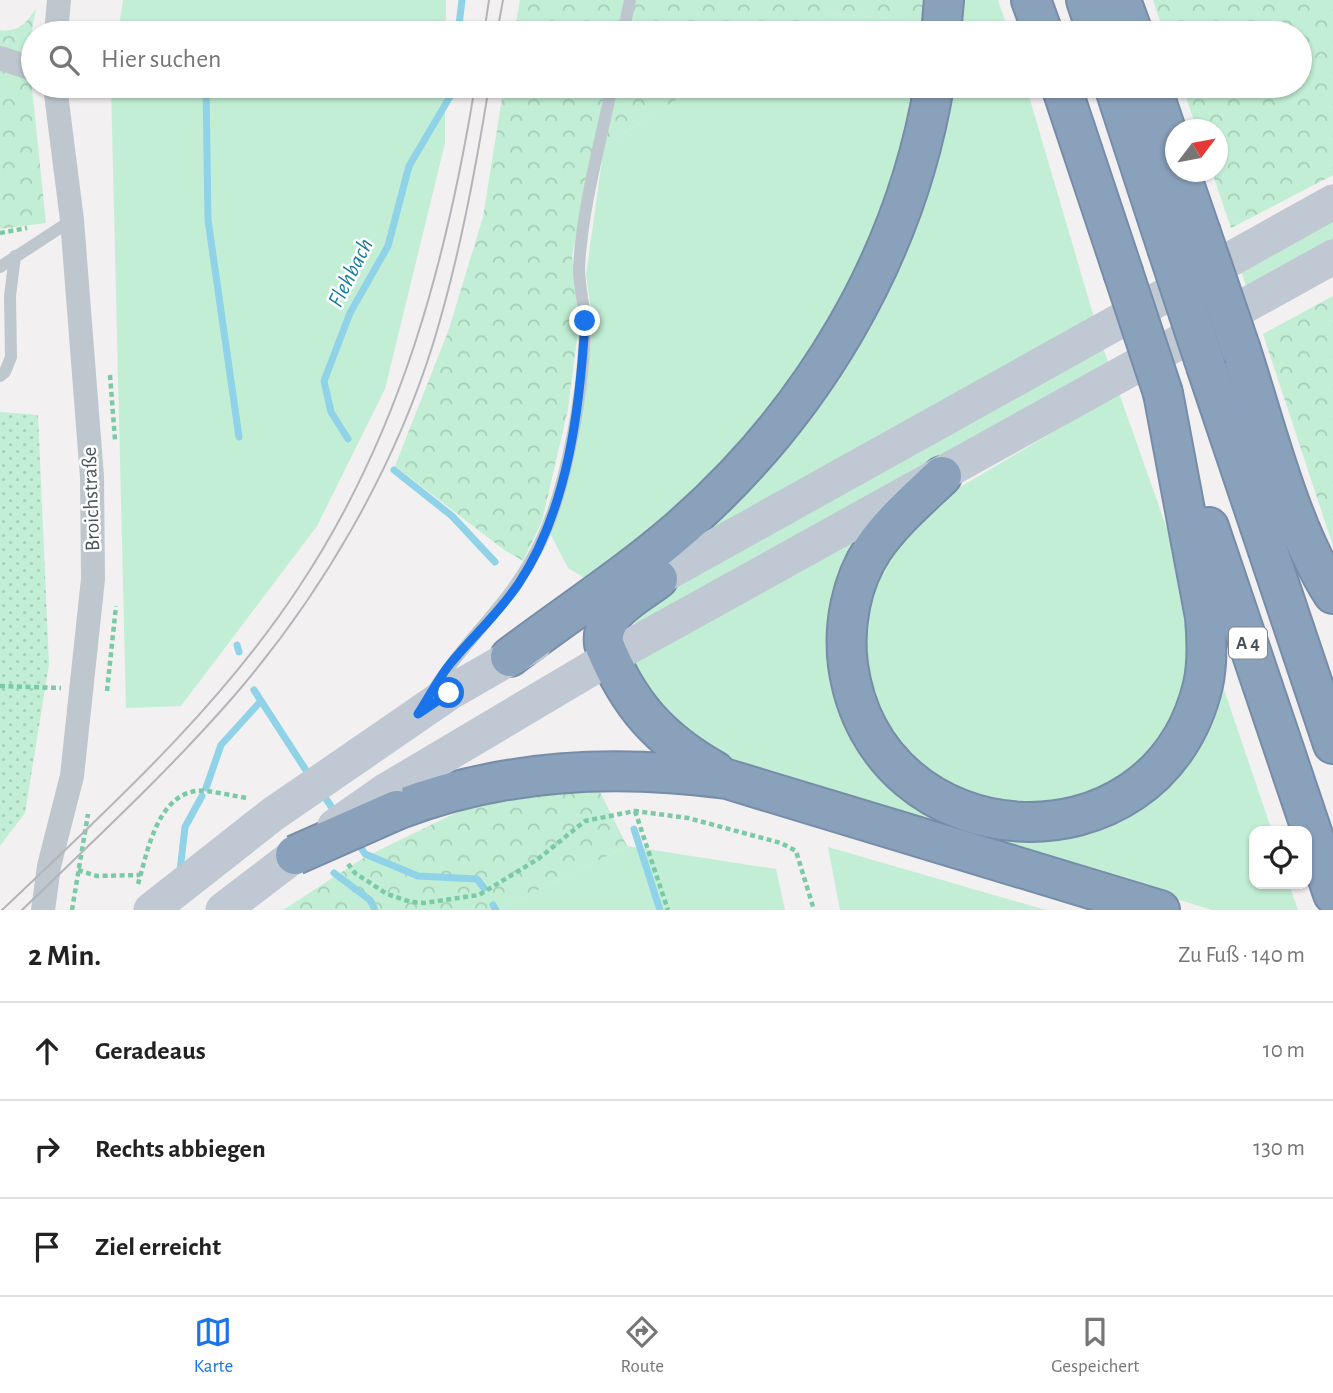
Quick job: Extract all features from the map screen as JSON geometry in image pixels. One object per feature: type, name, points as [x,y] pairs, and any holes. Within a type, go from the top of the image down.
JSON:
[{"type":"highway","points":[[942,21],[944,0]]},
{"type":"highway","points":[[1031,0],[1039,21]]},
{"type":"highway","points":[[1086,0],[1093,21]]},
{"type":"highway","points":[[1121,0],[1129,21]]},
{"type":"highway","points":[[510,657],[678,531],[758,453],[793,409],[826,363],[879,265],[917,160],[931,98]]},
{"type":"highway","name":"A 4","points":[[1064,98],[1333,894]]},
{"type":"highway","name":"A 4","points":[[1119,98],[1184,239],[1207,369],[1333,744]]},
{"type":"highway","points":[[1154,98],[1165,130]]},
{"type":"highway","points":[[1181,182],[1184,239],[1241,350],[1307,544],[1333,594]]},
{"type":"highway","points":[[942,476],[892,524],[871,551],[857,583],[848,616],[846,650],[851,685],[862,718],[879,747],[902,774],[929,795],[959,811],[992,821],[1027,824],[1061,821],[1094,811],[1125,796],[1152,774],[1167,757],[1191,718],[1203,686],[1208,652],[1205,617],[1163,393]]},
{"type":"highway","points":[[658,579],[611,615],[602,632],[610,658],[639,708],[666,740],[727,779]]},
{"type":"highway","points":[[295,855],[391,800],[542,774],[604,769],[666,771],[727,779],[1160,910]]},
{"type":"main road","points":[[144,898],[273,814],[418,714],[510,657],[658,579],[1333,202]]},
{"type":"main road","points":[[391,800],[610,658],[1333,257]]},
{"type":"main road","points":[[222,910],[295,855]]},
{"type":"street","points":[[58,21],[59,0]]},
{"type":"street","points":[[0,58],[21,65]]},
{"type":"street","name":"Broichstraße","points":[[43,910],[48,866],[72,776],[93,579],[92,477],[72,220],[57,98]]},
{"type":"lane","points":[[626,21],[630,0]]},
{"type":"lane","points":[[418,714],[450,665],[496,615],[521,580],[546,531],[555,503],[573,424],[584,338],[579,266],[610,98]]},
{"type":"lane","points":[[0,267],[72,220]]},
{"type":"lane","points":[[0,376],[5,372],[11,357],[10,296],[15,256]]},
{"type":"path","points":[[0,686],[83,689]]},
{"type":"path","points":[[144,898],[140,875],[147,846],[160,817],[182,797],[196,791],[253,799]]},
{"type":"path","points":[[635,811],[668,910]]},
{"type":"path","points":[[347,862],[355,873],[387,894],[417,902],[479,895],[537,859],[585,821],[635,811],[688,818],[781,843],[796,851],[814,910]]},
{"type":"path","points":[[78,870],[97,876],[140,875]]},
{"type":"path","points":[[417,902],[422,910]]},
{"type":"green space","points":[[123,0],[446,0],[446,21],[120,21]]},
{"type":"green space","points":[[520,0],[625,0],[620,21],[516,21]]},
{"type":"green space","points":[[635,0],[931,0],[931,21],[834,14],[815,21],[631,21]]},
{"type":"green space","points":[[953,0],[998,0],[1005,21],[951,21]]},
{"type":"green space","points":[[1153,0],[1333,0],[1333,175],[1231,228],[1215,182],[1228,182],[1228,119],[1194,119],[1186,98],[1312,98],[1312,21],[1160,21]]},
{"type":"green space","points":[[36,8],[34,21],[26,21]]},
{"type":"green space","points":[[834,14],[931,21],[815,21]]},
{"type":"green space","points":[[21,26],[21,58],[0,53],[0,30]]},
{"type":"green space","points":[[0,66],[21,75],[21,98],[33,98],[46,223],[0,229]]},
{"type":"green space","points":[[111,98],[445,98],[445,143],[385,389],[317,526],[181,706],[126,708]]},
{"type":"green space","points":[[502,98],[604,98],[572,256],[579,323],[568,409],[542,521],[523,561],[503,549],[395,466],[449,329],[483,217]]},
{"type":"green space","points":[[614,98],[679,98],[604,146]]},
{"type":"green space","points":[[679,98],[919,98],[914,121],[856,283],[736,461],[591,582],[568,568],[551,535],[574,460],[586,380],[593,325],[586,275],[604,146]]},
{"type":"green space","points":[[937,98],[1030,98],[1095,321],[637,573],[783,435]]},
{"type":"green space","points":[[1333,213],[1333,244],[1248,292],[1239,265]]},
{"type":"green space","points":[[1333,296],[1333,546],[1263,334]]},
{"type":"green space","points":[[1101,342],[1110,368],[645,628],[626,618],[630,612]]},
{"type":"green space","points":[[1119,393],[1190,594],[1193,667],[1160,745],[1097,796],[995,809],[908,762],[861,675],[870,585],[918,512]]},
{"type":"green space","points":[[0,412],[38,415],[49,664],[25,813],[0,846]]},
{"type":"green space","points":[[872,529],[843,588],[897,788],[1115,813],[1214,660],[1270,826],[1249,826],[1249,889],[1291,889],[1298,910],[1212,910],[707,755],[624,667]]},
{"type":"green space","points":[[598,788],[627,846],[498,910],[283,910],[365,857],[470,806]]},
{"type":"green space","points":[[627,846],[776,869],[785,910],[498,910]]},
{"type":"green space","points":[[828,847],[1046,910],[840,910]]},
{"type":"waterway","name":"Flehbach","points":[[459,21],[462,0]]},
{"type":"waterway","points":[[206,98],[208,220],[239,437]]},
{"type":"waterway","name":"Flehbach","points":[[348,439],[331,412],[324,381],[350,313],[388,246],[409,166],[449,98]]},
{"type":"waterway","name":"Flehbach","points":[[394,470],[452,516],[495,562]]},
{"type":"waterway","points":[[237,645],[239,652]]},
{"type":"waterway","points":[[254,690],[311,778]]},
{"type":"waterway","points":[[206,788],[221,745],[260,702]]},
{"type":"waterway","points":[[322,793],[337,815]]},
{"type":"waterway","points":[[180,871],[185,827],[202,796]]},
{"type":"waterway","name":"Flehbach","points":[[634,829],[660,910]]},
{"type":"waterway","points":[[357,841],[365,854],[418,876],[477,879],[484,888]]},
{"type":"waterway","points":[[334,873],[370,900],[375,910]]},
{"type":"waterway","points":[[493,905],[496,910]]},
{"type":"tram line","points":[[486,21],[489,0]]},
{"type":"tram line","points":[[499,21],[503,0]]},
{"type":"tram line","points":[[2,910],[121,796],[197,717],[267,632],[299,587],[334,529],[365,470],[414,346],[449,218],[473,98]]},
{"type":"tram line","points":[[22,910],[157,779],[234,696],[296,616],[351,530],[397,439],[433,344],[466,216],[487,98]]},
{"type":"route","points":[[449,693],[418,714],[450,665],[496,615],[513,592],[546,531],[558,493],[573,424],[585,321]]}]
